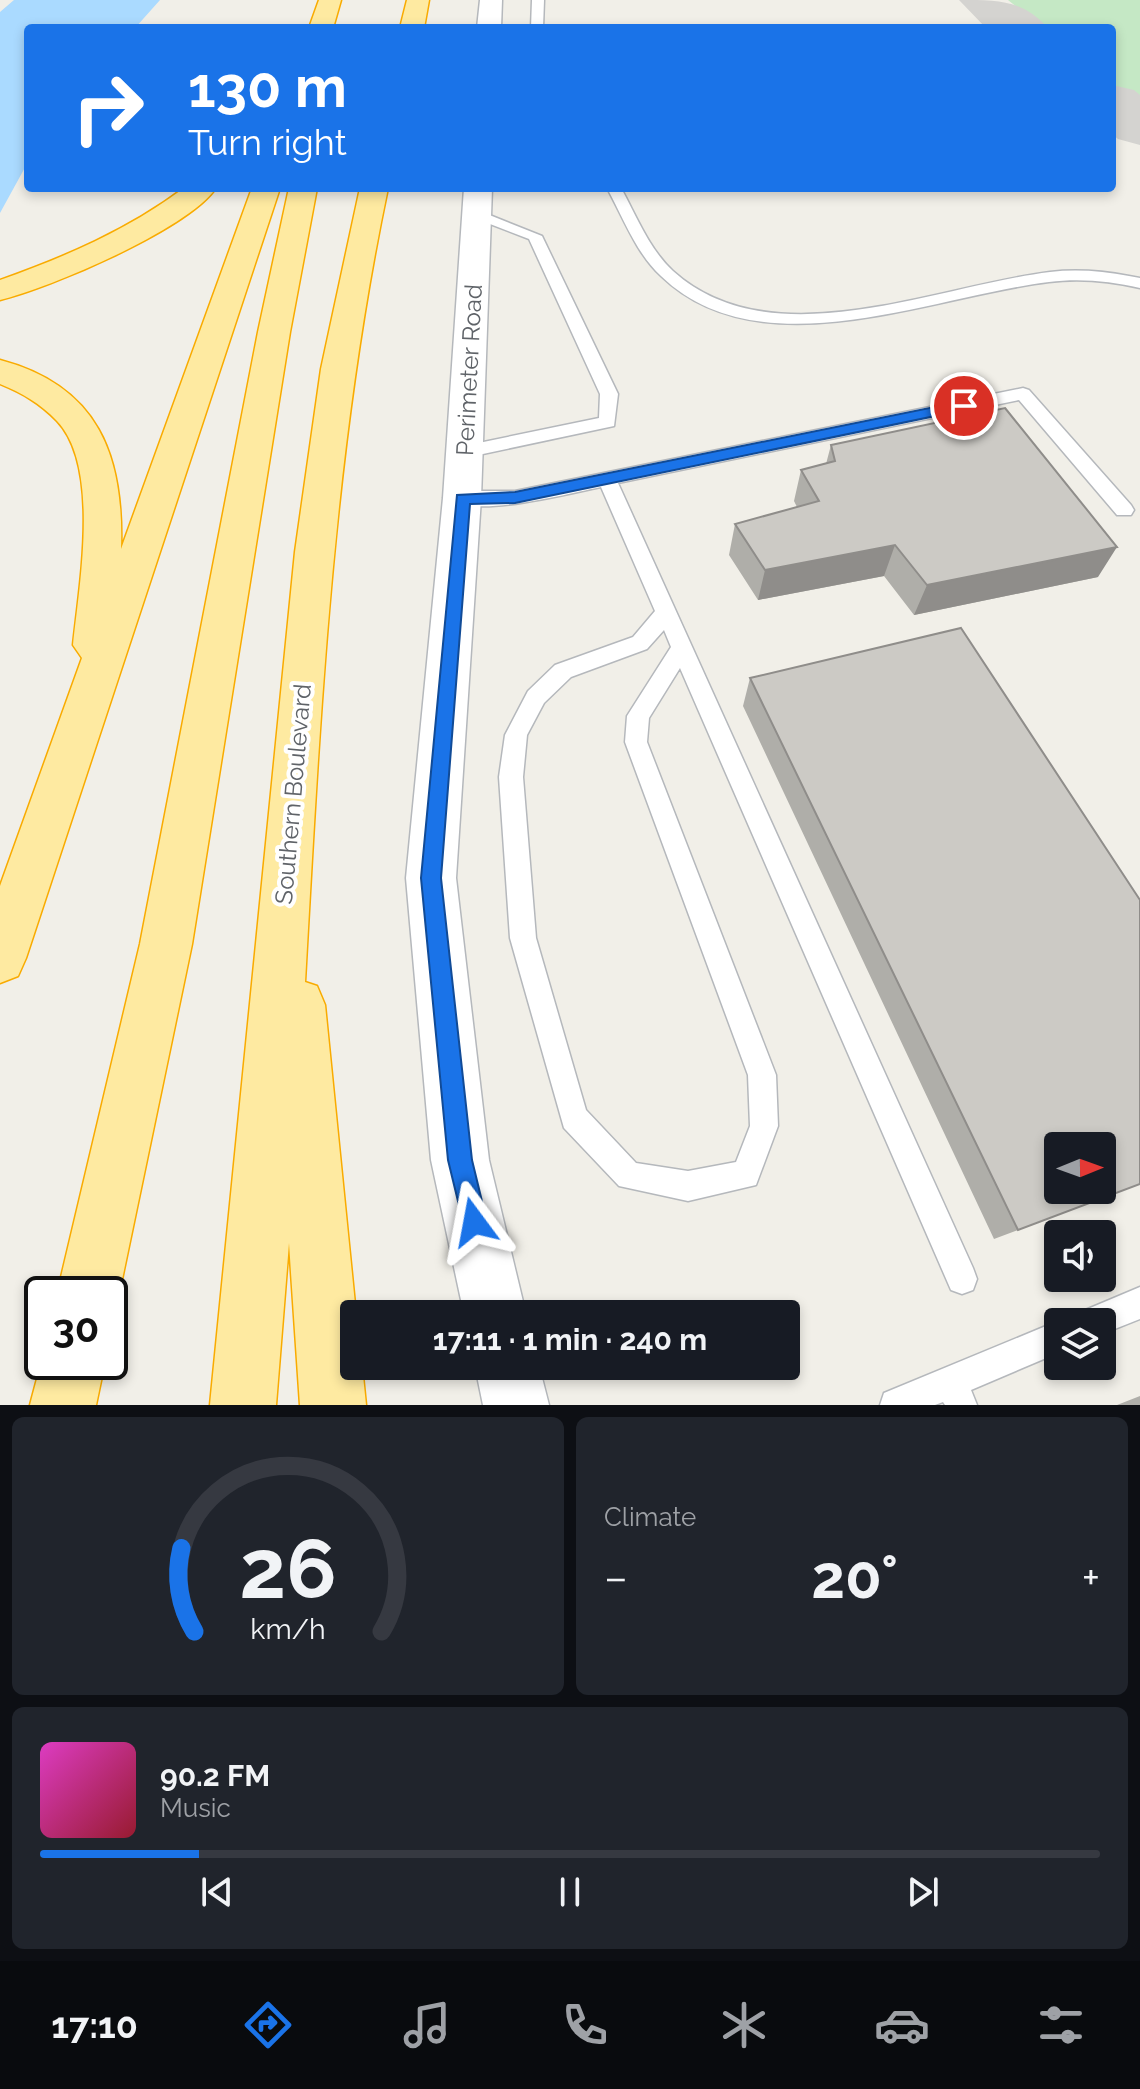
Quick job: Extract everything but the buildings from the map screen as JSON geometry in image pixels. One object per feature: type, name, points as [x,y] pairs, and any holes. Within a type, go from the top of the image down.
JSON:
[{"type":"highway","points":[[322,24],[330,0]]},
{"type":"highway","points":[[413,24],[418,0]]},
{"type":"highway","points":[[4,290],[115,244],[166,215],[197,192]]},
{"type":"highway","points":[[0,958],[265,192]]},
{"type":"highway","points":[[92,1276],[166,944],[274,332],[302,192]]},
{"type":"highway","name":"Southern Boulevard","points":[[243,1405],[270,1110],[286,861],[327,446],[349,309],[373,192]]},
{"type":"highway","points":[[0,371],[44,390],[61,403],[87,435],[96,453],[101,475],[102,521],[91,699]]},
{"type":"highway","points":[[286,861],[333,1405]]},
{"type":"highway","points":[[63,1405],[69,1380]]},
{"type":"street","points":[[489,24],[491,0]]},
{"type":"street","name":"Perimeter Road","points":[[478,201],[462,498],[431,878],[460,1160],[492,1300]]},
{"type":"street","points":[[510,1380],[516,1405]]},
{"type":"lane","points":[[537,24],[538,0]]},
{"type":"lane","points":[[616,192],[666,273],[700,297],[746,314],[800,319],[838,315],[1053,277],[1105,277],[1140,283]]},
{"type":"lane","points":[[464,452],[608,422],[609,408],[609,394],[535,236],[478,201]]},
{"type":"lane","points":[[462,498],[515,498],[1023,394],[1124,510]]},
{"type":"lane","points":[[607,479],[962,1279]]},
{"type":"lane","points":[[666,613],[640,643],[563,671],[536,697],[516,735],[511,777],[523,938],[574,1118],[629,1176],[688,1186],[746,1175],[764,1126],[762,1075],[636,742],[638,716],[682,648]]},
{"type":"lane","points":[[1116,1313],[1140,1303]]},
{"type":"lane","points":[[896,1405],[956,1394],[1044,1345]]},
{"type":"green space","points":[[1008,0],[1140,0],[1140,106],[1116,87],[1116,24],[1038,24]]},
{"type":"water","points":[[14,0],[160,0],[139,24],[24,24],[24,169],[0,213],[0,12]]},
{"type":"taxiway","points":[[986,0],[1015,24]]},
{"type":"taxiway","points":[[1116,106],[1140,126]]},
{"type":"route","points":[[474,1222],[460,1160],[431,878],[462,498],[515,498],[964,406]]}]
